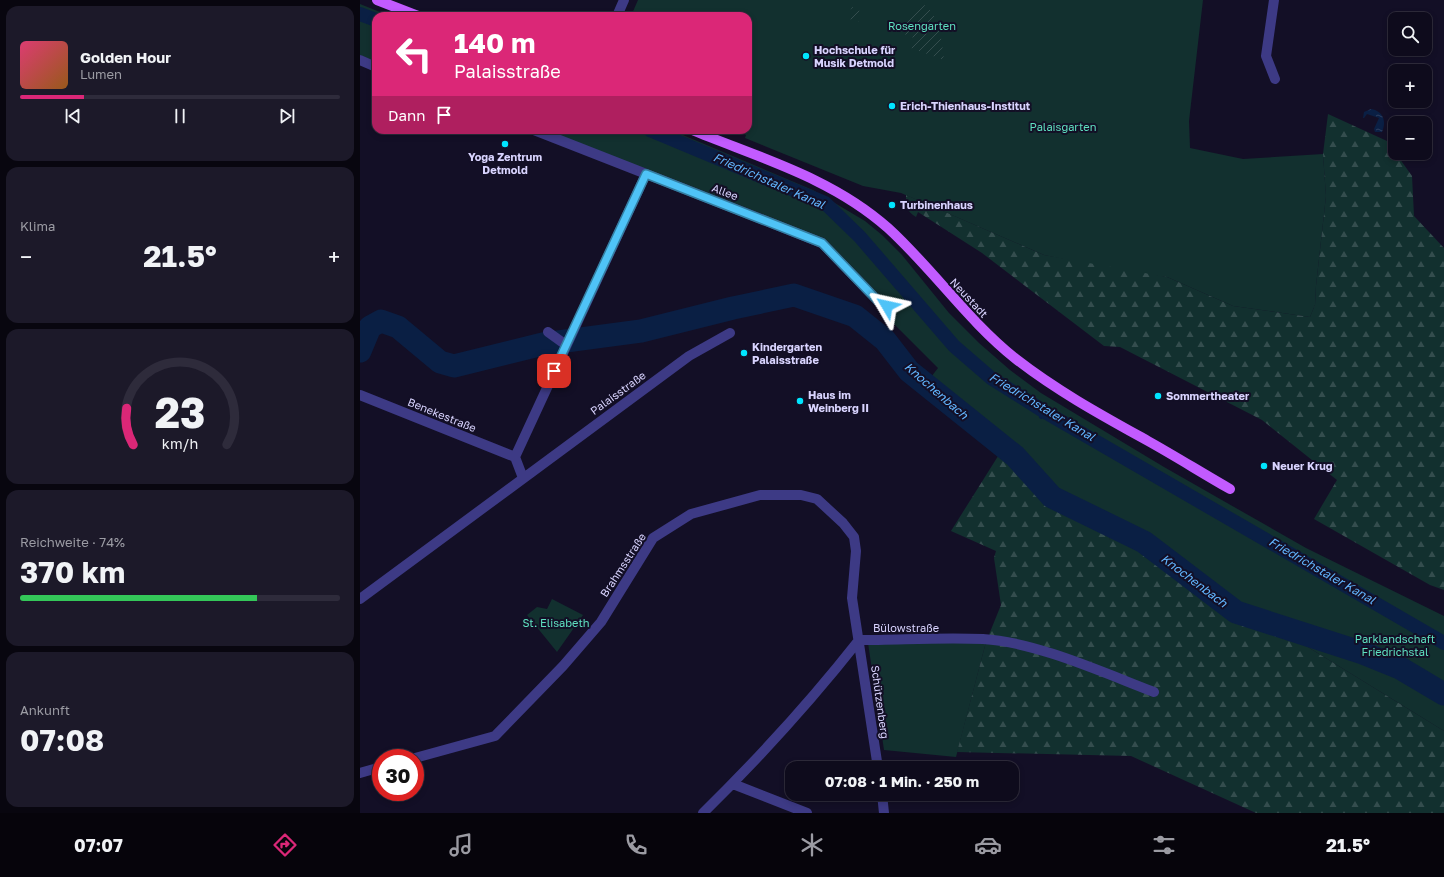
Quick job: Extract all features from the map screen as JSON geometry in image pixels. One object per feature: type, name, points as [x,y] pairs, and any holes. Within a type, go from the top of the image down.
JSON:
[{"type":"main road","points":[[377,0],[408,12]]},
{"type":"main road","name":"Neustadt","points":[[702,134],[798,172],[830,186],[851,199],[887,228],[916,257],[985,332],[1017,360],[1079,402],[1230,489]]},
{"type":"street","points":[[620,12],[624,0]]},
{"type":"street","points":[[1274,0],[1266,56],[1275,79]]},
{"type":"street","points":[[360,60],[372,65]]},
{"type":"street","name":"Allee","points":[[544,134],[822,243],[878,301],[887,306]]},
{"type":"street","points":[[523,478],[515,457],[646,174]]},
{"type":"street","points":[[548,332],[568,340]]},
{"type":"street","name":"Palaisstraße","points":[[360,599],[689,356],[730,334]]},
{"type":"street","name":"Benekestraße","points":[[360,395],[515,457]]},
{"type":"street","name":"Brahmsstraße","points":[[424,756],[495,736],[563,666],[601,622],[653,538],[691,514],[760,495],[801,495],[817,499],[854,537],[856,551],[852,598],[859,640]]},
{"type":"street","name":"Bülowstraße","points":[[703,813],[733,784],[835,671],[859,640],[984,639],[1008,643],[1039,650],[1154,692]]},
{"type":"street","name":"Schützenberg","points":[[859,640],[877,761]]},
{"type":"street","points":[[360,773],[372,770]]},
{"type":"street","points":[[733,784],[807,813]]},
{"type":"street","points":[[883,801],[884,813]]},
{"type":"green space","name":"Palaisgarten","points":[[638,0],[1203,0],[1189,121],[1190,148],[1243,159],[1323,154],[1326,196],[1315,305],[1310,317],[1233,306],[1167,277],[1125,272],[1044,255],[901,193],[863,186],[745,138],[746,135],[744,134],[752,134],[752,12],[633,12]]},
{"type":"green space","points":[[360,4],[380,12],[372,12],[372,60],[360,55]]},
{"type":"green space","name":"Rosengarten","points":[[925,5],[930,10],[937,23],[944,60],[911,48],[914,38],[892,29],[894,25]]},
{"type":"green space","name":"Rosengarten","points":[[852,7],[862,12],[858,22],[847,18]]},
{"type":"green space","points":[[1328,114],[1387,141],[1388,160],[1401,160],[1412,176],[1414,216],[1444,248],[1444,590],[1430,585],[1314,519],[1337,480],[1262,420],[1120,347],[1104,346],[982,253],[918,212],[916,217],[910,213],[907,205],[906,195],[1044,255],[1167,277],[1233,306],[1310,317],[1315,305],[1326,196],[1323,154]]},
{"type":"green space","name":"Parklandschaft Friedrichstal","points":[[554,134],[680,134],[813,190],[865,221],[902,255],[949,313],[979,343],[1010,370],[1041,393],[1164,467],[1306,548],[1444,616],[1444,731],[1121,532],[1115,542],[1109,539],[1113,527],[1000,453],[985,445],[921,390],[938,368],[876,306],[821,245]]},
{"type":"green space","points":[[1000,453],[1113,527],[1109,539],[1115,541],[1121,532],[1444,731],[1444,813],[1256,813],[1131,756],[957,752],[986,642],[1001,605],[994,558],[996,551],[951,531]]},
{"type":"green space","name":"St. Elisabeth","points":[[552,599],[583,615],[557,652],[527,615],[537,607],[547,609]]},
{"type":"green space","points":[[986,642],[956,757],[884,750],[868,643]]},
{"type":"water","points":[[1371,109],[1381,114],[1383,117],[1384,124],[1382,132],[1375,132],[1374,129],[1379,118],[1367,114],[1363,118],[1364,112]]},
{"type":"waterway","name":"Friedrichstaler Kanal","points":[[360,14],[372,18]]},
{"type":"waterway","name":"Friedrichstaler Kanal","points":[[660,134],[825,203],[860,237],[954,346],[991,378],[1045,412],[1444,643]]},
{"type":"waterway","name":"Knochenbach","points":[[360,351],[370,327],[381,321],[398,327],[440,362],[454,366],[543,344],[641,331],[733,308],[794,295],[855,316],[885,340],[909,371],[1015,456],[1052,497],[1144,542],[1236,612],[1363,653],[1400,668],[1444,694]]},
{"type":"waterway","name":"Friedrichstaler Kanal","points":[[1041,417],[1045,412]]},
{"type":"place","name":"Hochschule für Musik Detmold","points":[[806,56]]},
{"type":"place","name":"Erich-Thienhaus-Institut","points":[[892,106]]},
{"type":"place","name":"Yoga Zentrum Detmold","points":[[505,144]]},
{"type":"place","name":"Turbinenhaus","points":[[892,205]]},
{"type":"place","name":"Kindergarten Palaisstraße","points":[[744,353]]},
{"type":"place","name":"Sommertheater","points":[[1158,396]]},
{"type":"place","name":"Haus im Weinberg II","points":[[800,401]]},
{"type":"place","name":"Neuer Krug","points":[[1264,466]]},
{"type":"route","points":[[554,371],[646,174],[822,243],[878,301],[887,306]]}]
